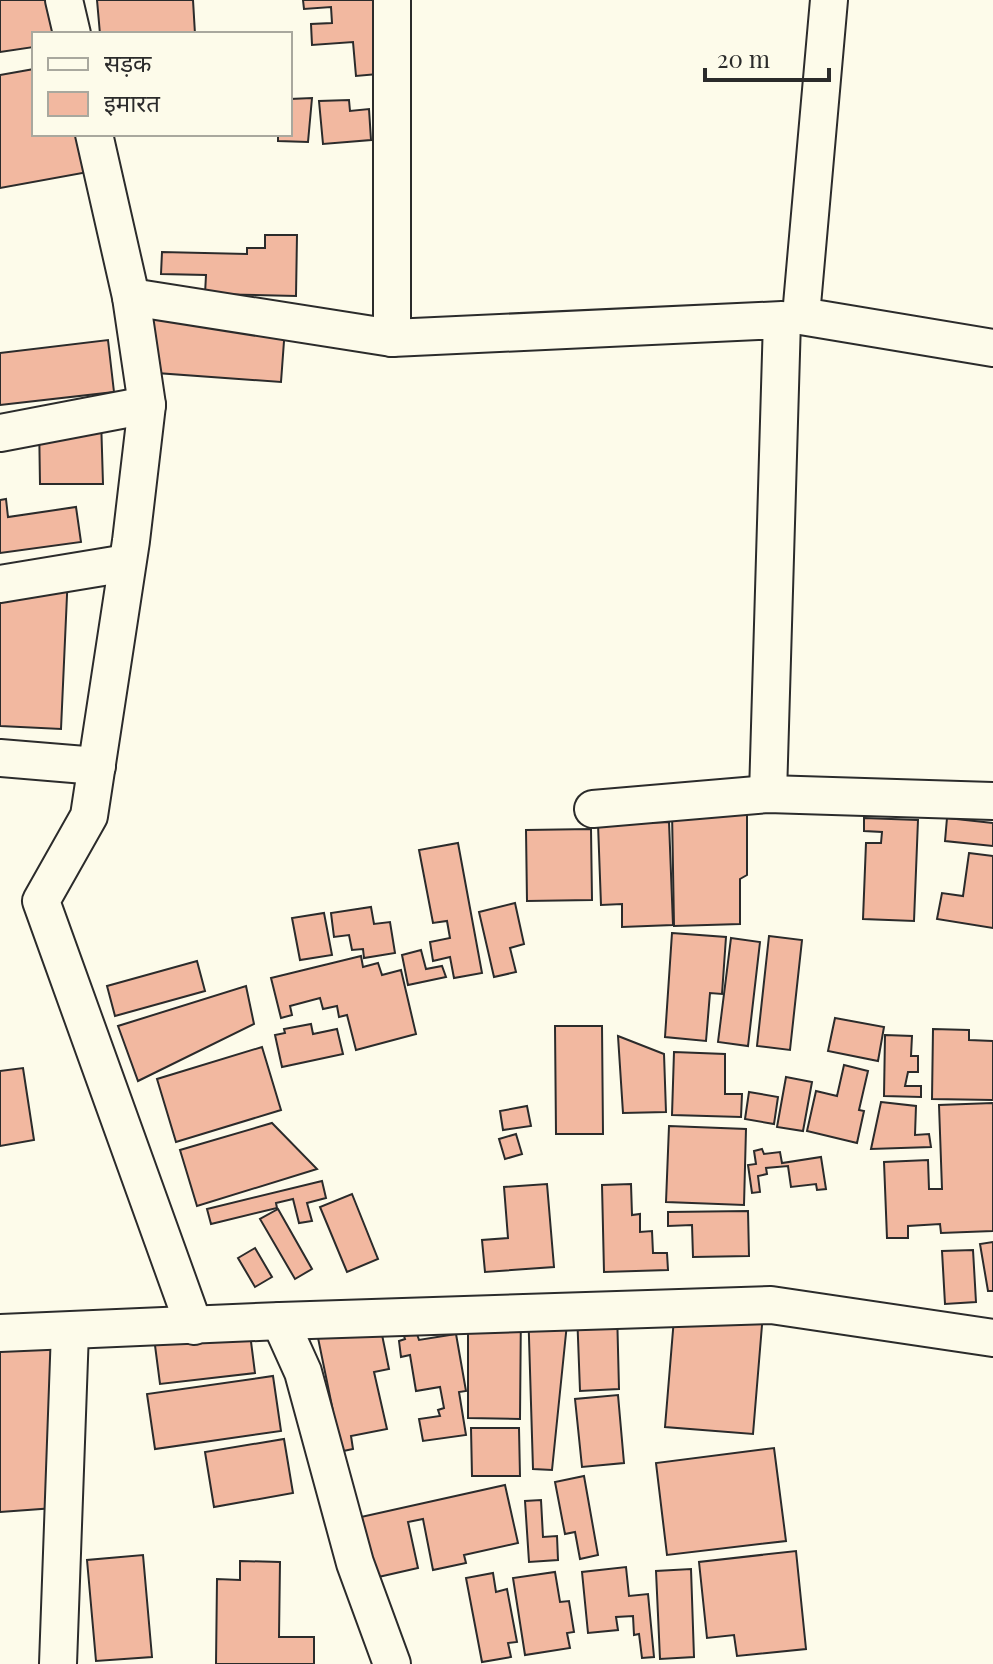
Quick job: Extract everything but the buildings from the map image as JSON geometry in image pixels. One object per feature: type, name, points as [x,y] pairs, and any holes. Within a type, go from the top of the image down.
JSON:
[{"type":"street","points":[[64,0],[72,32]]},
{"type":"street","points":[[392,0],[392,338]]},
{"type":"street","points":[[829,0],[801,316],[993,348]]},
{"type":"street","points":[[94,136],[131,297],[147,405],[89,816],[41,901],[194,1326]]},
{"type":"street","points":[[131,297],[392,338],[782,320],[768,794]]},
{"type":"street","points":[[0,433],[147,405]]},
{"type":"street","points":[[0,584],[127,563]]},
{"type":"street","points":[[0,758],[97,766]]},
{"type":"street","points":[[593,809],[768,794],[993,801]]},
{"type":"street","points":[[0,1333],[771,1305],[993,1338]]},
{"type":"street","points":[[280,1321],[303,1372],[355,1563],[392,1664]]},
{"type":"street","points":[[58,1664],[70,1331]]}]
